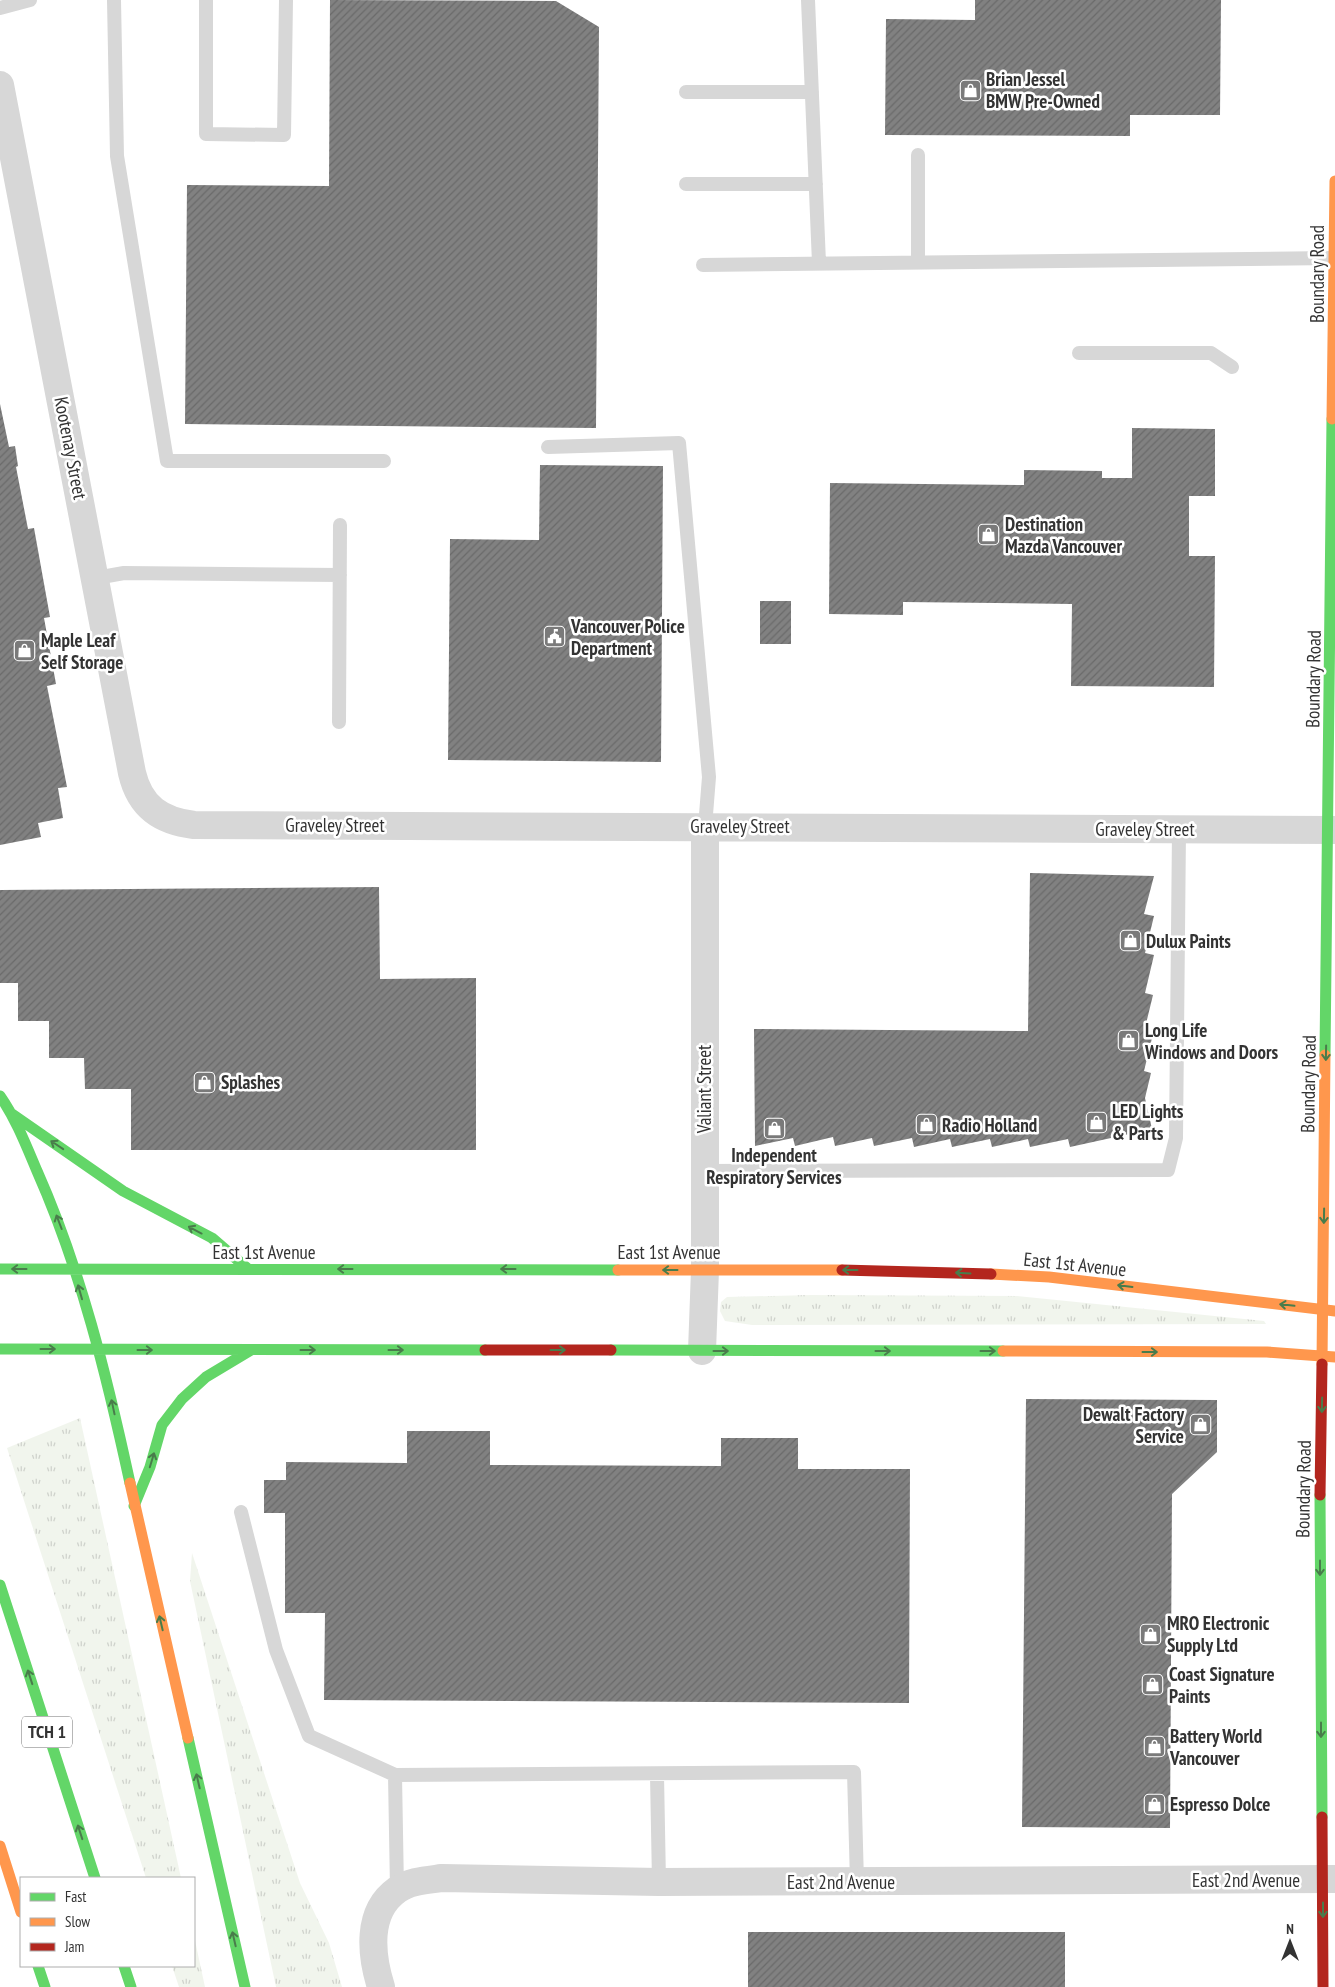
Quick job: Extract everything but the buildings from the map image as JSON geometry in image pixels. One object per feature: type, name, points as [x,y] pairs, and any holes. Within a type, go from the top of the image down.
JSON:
[{"type":"main road","name":"Boundary Road","points":[[1323,1987],[1329,1879],[1320,1524],[1323,1356],[1329,1310],[1335,181]]},
{"type":"main road","points":[[0,1096],[12,1114],[60,1223],[110,1397],[245,1987]]},
{"type":"main road","points":[[12,1114],[123,1191],[212,1238],[248,1269]]},
{"type":"main road","name":"East 1st Avenue","points":[[0,1269],[899,1270],[1049,1277],[1329,1310]]},
{"type":"main road","points":[[0,1349],[1267,1352],[1335,1357]]},
{"type":"main road","points":[[134,1506],[150,1467],[162,1425],[182,1399],[206,1377],[251,1350]]},
{"type":"main road","name":"TCH 1","points":[[0,1585],[95,1877]]},
{"type":"main road","points":[[0,1846],[20,1909]]},
{"type":"main road","points":[[38,1967],[45,1987]]},
{"type":"main road","points":[[124,1967],[131,1987]]},
{"type":"street","name":"Kootenay Street","points":[[0,85],[134,779],[141,797],[150,807]]},
{"type":"street","name":"Graveley Street","points":[[150,807],[161,817],[176,823],[194,825],[1332,830]]},
{"type":"street","name":"Valiant Street","points":[[702,1351],[705,1270],[705,827]]},
{"type":"street","name":"East 2nd Avenue","points":[[397,1889],[416,1882],[442,1878],[660,1882],[1329,1879]]},
{"type":"street","points":[[381,1987],[373,1944],[376,1918],[384,1903],[397,1889]]},
{"type":"lane","points":[[0,8],[30,0]]},
{"type":"lane","points":[[114,0],[117,156],[166,461],[384,462]]},
{"type":"lane","points":[[206,0],[206,134],[284,134],[286,0]]},
{"type":"lane","points":[[808,0],[819,264]]},
{"type":"lane","points":[[686,92],[812,92]]},
{"type":"lane","points":[[918,155],[918,262]]},
{"type":"lane","points":[[686,184],[816,184]]},
{"type":"lane","points":[[703,265],[1334,258]]},
{"type":"lane","points":[[1079,353],[1211,353],[1232,367]]},
{"type":"lane","points":[[548,447],[679,443],[709,777],[705,827]]},
{"type":"lane","points":[[339,722],[340,525]]},
{"type":"lane","points":[[96,578],[124,573],[340,575]]},
{"type":"lane","points":[[704,1171],[1168,1170],[1176,1138],[1178,830]]},
{"type":"lane","points":[[241,1512],[276,1650],[309,1736],[396,1775],[657,1775],[854,1772],[857,1882]]},
{"type":"lane","points":[[396,1775],[397,1889]]},
{"type":"lane","points":[[657,1775],[660,1882]]},
{"type":"green space","points":[[811,1295],[1017,1296],[1264,1321],[1266,1324],[752,1325],[725,1321],[720,1311],[721,1302],[727,1297]]},
{"type":"green space","points":[[80,1418],[181,1877],[146,1877],[7,1448]]},
{"type":"green space","points":[[192,1553],[300,1883],[329,1943],[342,1987],[276,1987],[190,1581]]},
{"type":"green space","points":[[195,1941],[205,1987],[179,1987],[172,1967],[195,1967]]},
{"type":"traffic: fast","points":[[1325,1055],[1332,419]]},
{"type":"traffic: fast","points":[[0,1096],[25,1142],[53,1208],[80,1285],[112,1403],[130,1483]]},
{"type":"traffic: fast","points":[[12,1114],[123,1191],[212,1238],[248,1269]]},
{"type":"traffic: fast","points":[[0,1269],[618,1270]]},
{"type":"traffic: fast","points":[[0,1349],[485,1350]]},
{"type":"traffic: fast","points":[[134,1506],[150,1467],[162,1425],[182,1399],[206,1377],[251,1350]]},
{"type":"traffic: fast","points":[[611,1350],[1003,1351]]},
{"type":"traffic: fast","points":[[1320,1495],[1322,1817]]},
{"type":"traffic: fast","points":[[0,1585],[95,1877]]},
{"type":"traffic: fast","points":[[188,1738],[245,1987]]},
{"type":"traffic: fast","points":[[38,1967],[45,1987]]},
{"type":"traffic: fast","points":[[124,1967],[131,1987]]},
{"type":"traffic: slow","points":[[1332,419],[1335,181]]},
{"type":"traffic: slow","points":[[1322,1364],[1325,1055]]},
{"type":"traffic: slow","points":[[618,1270],[842,1270]]},
{"type":"traffic: slow","points":[[991,1274],[1049,1277],[1335,1311]]},
{"type":"traffic: slow","points":[[1003,1351],[1267,1352],[1335,1357]]},
{"type":"traffic: slow","points":[[130,1483],[188,1738]]},
{"type":"traffic: slow","points":[[0,1846],[20,1909]]},
{"type":"traffic: jam","points":[[842,1270],[991,1274]]},
{"type":"traffic: jam","points":[[485,1350],[611,1350]]},
{"type":"traffic: jam","points":[[1320,1495],[1322,1364]]},
{"type":"traffic: jam","points":[[1322,1817],[1323,1987]]},
{"type":"place","name":"Brian Jessel BMW Pre-Owned","points":[[970,90]]},
{"type":"place","name":"Destination Mazda Vancouver","points":[[989,535]]},
{"type":"place","name":"Vancouver Police Department","points":[[555,637]]},
{"type":"place","name":"Maple Leaf Self Storage","points":[[25,651]]},
{"type":"place","name":"Dulux Paints","points":[[1130,941]]},
{"type":"place","name":"Long Life Windows and Doors","points":[[1129,1041]]},
{"type":"place","name":"Splashes","points":[[205,1082]]},
{"type":"place","name":"LED Lights & Parts","points":[[1096,1122]]},
{"type":"place","name":"Radio Holland","points":[[926,1125]]},
{"type":"place","name":"Independent Respiratory Services","points":[[774,1129]]},
{"type":"place","name":"Dewalt Factory Service","points":[[1200,1425]]},
{"type":"place","name":"MRO Electronic Supply Ltd","points":[[1151,1634]]},
{"type":"place","name":"Coast Signature Paints","points":[[1153,1685]]},
{"type":"place","name":"Battery World Vancouver","points":[[1154,1747]]},
{"type":"place","name":"Espresso Dolce","points":[[1154,1804]]}]
